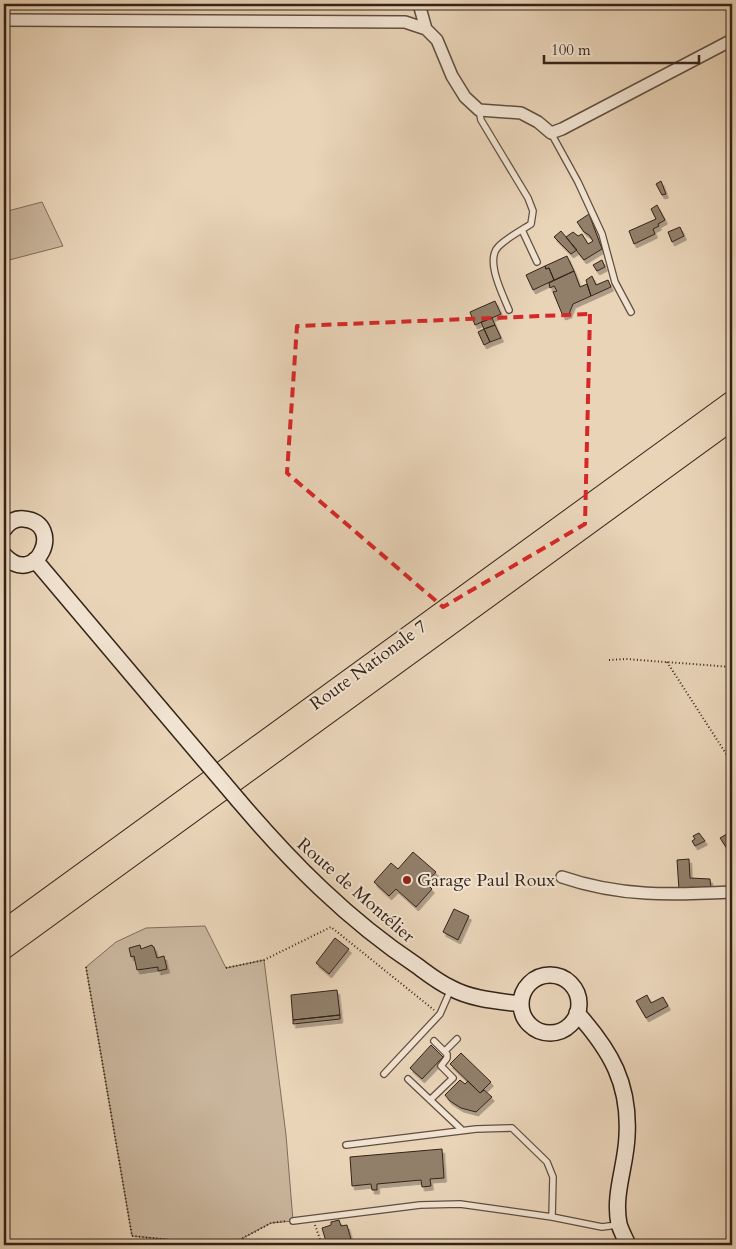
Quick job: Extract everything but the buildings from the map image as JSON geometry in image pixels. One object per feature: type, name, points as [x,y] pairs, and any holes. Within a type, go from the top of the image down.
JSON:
[{"type":"highway","name":"Route Nationale 7","points":[[4,929],[732,400]]},
{"type":"highway","name":"Route Nationale 7","points":[[4,950],[732,421]]},
{"type":"main road","points":[[4,526],[12,521],[26,519],[40,527],[44,533],[45,541],[41,555],[35,560],[22,564],[14,563],[4,555]]},
{"type":"main road","name":"Route de Montélier","points":[[35,560],[278,847],[331,898],[392,949],[451,989],[489,1000],[520,1004]]},
{"type":"main road","points":[[552,974],[570,982],[576,990],[579,999],[578,1013],[570,1026],[562,1031],[552,1033],[534,1029],[522,1014],[520,1004],[522,994],[534,979],[552,974]]},
{"type":"main road","points":[[578,1013],[608,1052],[618,1071],[625,1094],[627,1136],[618,1191],[619,1224],[628,1245]]},
{"type":"street","points":[[418,4],[426,29]]},
{"type":"street","points":[[4,20],[405,22],[426,29],[437,40],[452,76],[465,97],[479,110],[521,113],[538,122],[551,133],[732,40]]},
{"type":"street","points":[[562,877],[590,886],[618,891],[683,895],[732,892]]},
{"type":"lane","points":[[479,110],[481,120],[528,198],[533,211],[531,224],[498,247],[492,259],[497,280],[509,310]]},
{"type":"lane","points":[[551,133],[578,182],[602,234],[615,282],[631,312]]},
{"type":"lane","points":[[522,230],[537,262]]},
{"type":"lane","points":[[384,1074],[440,1014],[451,989]]},
{"type":"lane","points":[[445,1051],[456,1039]]},
{"type":"lane","points":[[430,1100],[453,1078],[441,1066],[447,1058],[447,1054],[434,1041]]},
{"type":"lane","points":[[408,1079],[462,1130]]},
{"type":"lane","points":[[346,1145],[462,1130],[512,1128],[547,1162],[553,1177],[552,1217]]},
{"type":"lane","points":[[293,1221],[420,1205],[460,1204],[552,1217],[602,1227],[619,1224]]},
{"type":"path","points":[[609,660],[626,658],[732,667]]},
{"type":"path","points":[[667,662],[732,763]]},
{"type":"path","points":[[226,968],[264,960],[331,927],[440,1014]]},
{"type":"path","points":[[86,966],[132,1236],[220,1245]]},
{"type":"path","points":[[313,1218],[322,1245]]},
{"type":"path","points":[[230,1245],[271,1223],[293,1221]]},
{"type":"highlighted area","points":[[590,314],[585,524],[443,607],[287,473],[297,326]]},
{"type":"shaded area","points":[[42,202],[63,246],[9,260],[4,247],[4,212]]},
{"type":"shaded area","points":[[205,926],[226,968],[264,960],[286,1135],[293,1221],[271,1223],[230,1245],[132,1236],[86,967],[116,942],[146,928]]},
{"type":"place","name":"Garage Paul Roux","points":[[407,880]]}]
